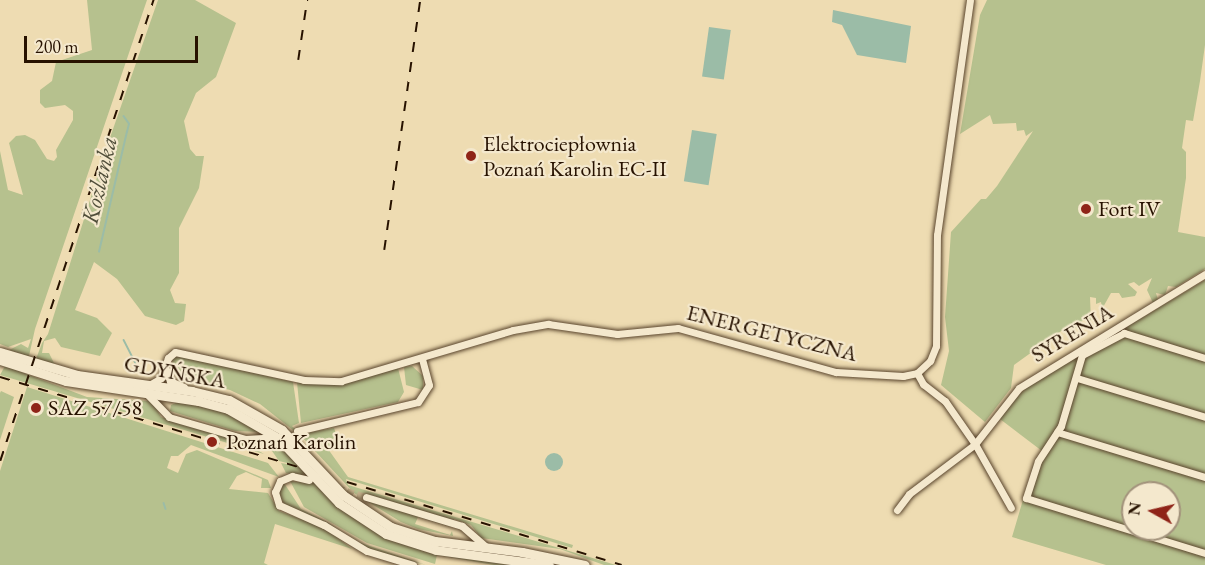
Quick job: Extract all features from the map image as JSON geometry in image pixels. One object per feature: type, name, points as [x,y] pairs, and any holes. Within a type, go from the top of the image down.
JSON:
[{"type":"main road","name":"GDYŃSKA","points":[[0,352],[70,374],[148,389],[223,408],[265,428],[294,452],[339,502],[386,534],[436,550],[549,565]]},
{"type":"main road","name":"GDYŃSKA","points":[[0,360],[66,381],[192,391],[235,403],[275,424],[302,448],[340,491],[377,520],[410,535],[585,565]]},
{"type":"street","points":[[970,0],[938,226],[936,346],[930,361],[916,372],[923,384],[945,402],[975,444],[1011,508]]},
{"type":"street","name":"SYRENIA","points":[[897,510],[909,494],[975,444],[1019,388],[1205,274]]},
{"type":"street","name":"ENERGETYCZNA","points":[[148,389],[166,369],[171,354],[181,352],[295,378],[333,381],[422,358],[525,327],[560,324],[616,334],[678,328],[836,372],[903,376],[916,372]]},
{"type":"street","points":[[1205,358],[1124,333],[1079,353],[1077,378],[1057,432],[1038,461],[1027,500],[1205,553]]},
{"type":"street","points":[[297,431],[418,402],[429,385],[422,358]]},
{"type":"street","points":[[166,369],[170,381],[192,391]]},
{"type":"street","points":[[1077,378],[1205,417]]},
{"type":"street","points":[[148,389],[162,411],[169,417],[235,436],[267,438]]},
{"type":"street","points":[[162,411],[165,402],[173,397]]},
{"type":"street","points":[[1057,432],[1205,477]]},
{"type":"street","points":[[309,480],[293,476],[282,479],[275,490],[279,505],[324,525],[367,551],[413,565]]},
{"type":"street","points":[[366,497],[466,529],[486,547]]},
{"type":"street","points":[[454,544],[462,541],[466,529]]},
{"type":"shaded area","points":[[87,0],[147,0],[35,329],[29,356],[34,358],[9,350],[21,344],[28,348],[31,339],[8,347],[0,344],[0,151],[8,190],[23,195],[9,143],[16,136],[25,135],[35,140],[47,159],[54,161],[57,157],[56,150],[73,120],[73,111],[65,105],[45,108],[40,103],[40,90],[52,81],[56,62],[92,50]]},
{"type":"shaded area","points":[[158,0],[195,0],[236,23],[216,77],[196,93],[184,121],[190,149],[196,156],[204,156],[199,188],[179,228],[179,273],[170,290],[175,303],[186,304],[184,321],[176,325],[145,316],[117,279],[94,262],[75,310],[97,318],[112,333],[100,356],[61,347],[55,338],[44,341],[42,353],[49,353],[55,365],[36,359],[42,343],[48,334],[105,152]]},
{"type":"shaded area","points":[[987,0],[1205,0],[1205,45],[1200,81],[1193,121],[1186,120],[1182,148],[1186,152],[1186,178],[1178,232],[1205,237],[1205,269],[1176,287],[1168,286],[1165,295],[1156,293],[1158,300],[1153,303],[1147,290],[1152,278],[1139,286],[1134,282],[1128,284],[1137,292],[1135,296],[1122,298],[1119,293],[1111,293],[1102,309],[1101,302],[1096,304],[1096,298],[1090,297],[1091,321],[1083,320],[1077,328],[1064,329],[1014,365],[1011,388],[985,422],[941,385],[949,351],[945,317],[951,232],[981,199],[986,199],[997,186],[1033,131],[1026,136],[1024,130],[1017,131],[1016,123],[993,124],[990,115],[960,134],[980,15]]},
{"type":"shaded area","points":[[833,10],[911,26],[906,63],[857,55],[842,25],[832,22]]},
{"type":"shaded area","points":[[709,27],[731,30],[724,80],[702,77]]},
{"type":"shaded area","points":[[692,130],[717,134],[709,185],[684,181]]},
{"type":"shaded area","points":[[1205,280],[1205,565],[1106,565],[1012,537],[1033,466],[1042,451],[1000,419],[1027,387]]},
{"type":"shaded area","points":[[180,356],[293,382],[299,423],[292,426],[300,434],[334,428],[336,434],[328,449],[348,477],[573,545],[572,548],[346,479],[348,485],[616,565],[604,565],[560,549],[481,538],[471,525],[454,519],[451,527],[418,517],[415,524],[450,535],[452,531],[453,536],[418,529],[401,522],[354,493],[303,438],[260,404],[230,390],[177,377],[171,366],[173,358]]},
{"type":"shaded area","points":[[5,366],[87,397],[148,401],[155,406],[161,417],[243,442],[264,454],[0,375]]},
{"type":"shaded area","points":[[412,366],[423,376],[423,390],[406,385],[404,367]]},
{"type":"shaded area","points":[[398,368],[404,392],[398,402],[301,423],[297,382],[343,384]]},
{"type":"shaded area","points":[[27,387],[268,463],[279,477],[191,445],[178,456],[171,456],[167,468],[178,473],[186,454],[197,450],[268,480],[271,488],[261,488],[262,479],[246,472],[237,476],[229,489],[268,493],[279,511],[325,528],[352,549],[275,524],[264,563],[268,565],[0,565],[0,471]]},
{"type":"shaded area","points":[[1,391],[14,397],[0,440],[0,393]]},
{"type":"shaded area","points":[[178,402],[218,410],[253,425],[286,449],[338,507],[387,539],[438,554],[528,565],[494,565],[437,555],[435,564],[367,543],[304,507],[290,481],[309,483],[308,477],[286,473],[281,463],[299,466],[279,461],[272,451],[249,444],[270,440],[261,432],[235,431],[170,411],[171,405]]},
{"type":"shaded area","points":[[554,453],[560,456],[563,462],[560,468],[554,471],[548,468],[545,462],[548,456]]},
{"type":"shaded area","points":[[284,483],[301,509],[327,522],[355,541],[426,565],[372,550],[354,541],[321,520],[286,506],[278,495]]},
{"type":"waterway","name":"Koźlanka","points":[[99,252],[129,124],[124,117]]},
{"type":"waterway","points":[[124,340],[139,370]]},
{"type":"waterway","points":[[164,503],[166,509]]},
{"type":"tunnel","points":[[337,488],[366,497]]},
{"type":"railway","points":[[0,461],[153,0]]},
{"type":"railway","points":[[298,60],[307,0]]},
{"type":"railway","points":[[384,250],[420,0]]},
{"type":"railway","points":[[0,377],[299,467]]},
{"type":"railway","points":[[347,482],[622,565]]},
{"type":"place","name":"Elektrociepłownia Poznań Karolin EC-II","points":[[471,156]]},
{"type":"place","name":"Fort IV","points":[[1086,209]]},
{"type":"place","name":"SAZ 57/58","points":[[36,408]]},
{"type":"place","name":"Poznań Karolin","points":[[212,442]]}]
